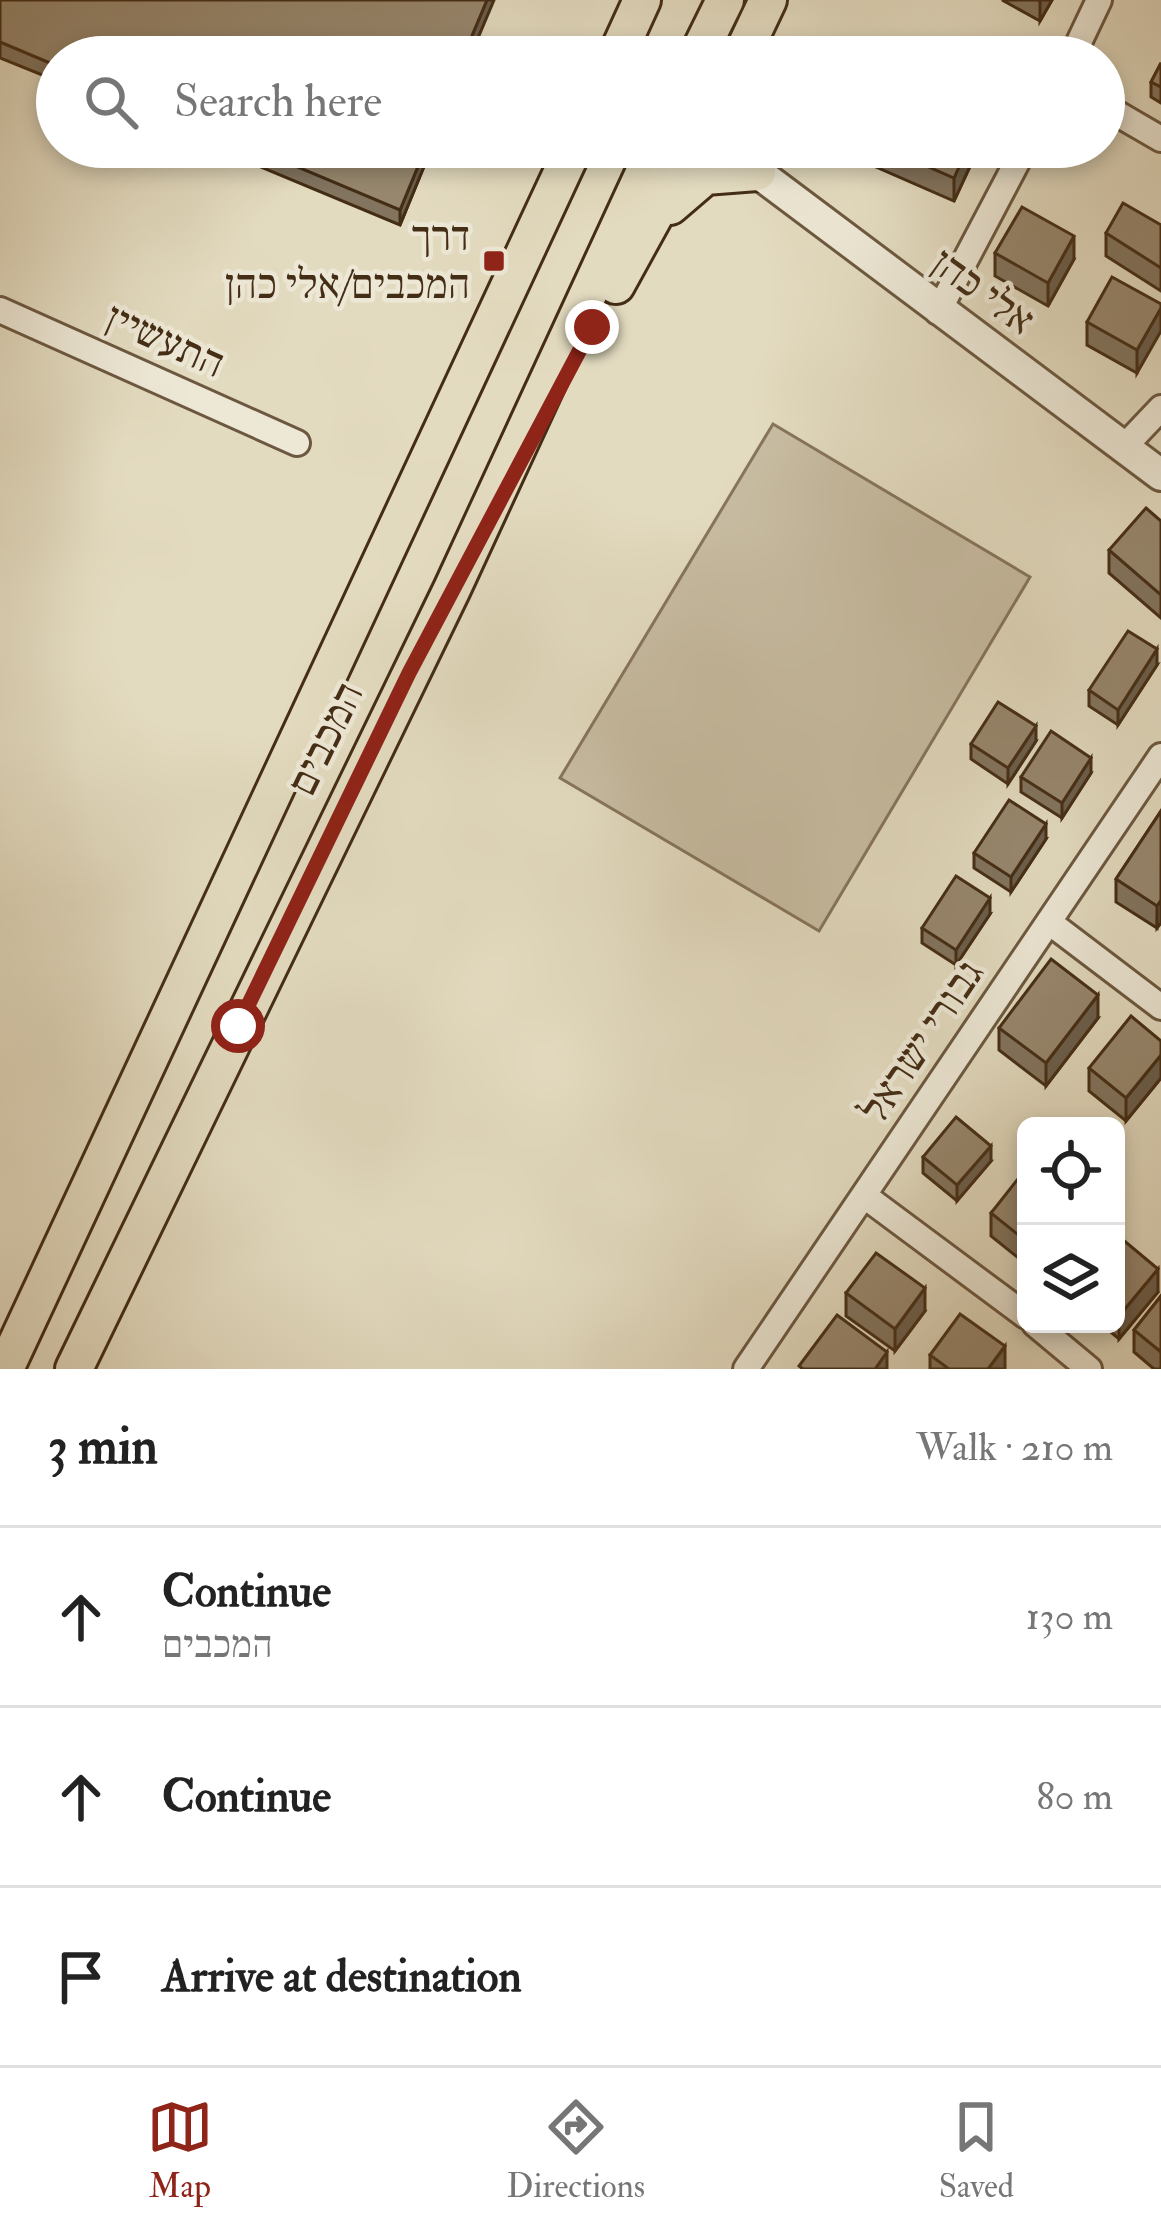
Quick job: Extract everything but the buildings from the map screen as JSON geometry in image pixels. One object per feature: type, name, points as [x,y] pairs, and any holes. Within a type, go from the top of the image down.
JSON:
[{"type":"main road","points":[[626,36],[642,0]]},
{"type":"main road","points":[[708,36],[725,0]]},
{"type":"main road","points":[[751,36],[768,0]]},
{"type":"main road","name":"המכבים","points":[[5,1369],[564,168]]},
{"type":"main road","name":"המכבים","points":[[74,1369],[452,589],[646,168]]},
{"type":"main road","points":[[452,589],[681,168]]},
{"type":"main road","points":[[610,297],[676,197],[726,168]]},
{"type":"street","points":[[1082,36],[1099,0]]},
{"type":"street","points":[[1125,118],[1161,139]]},
{"type":"street","name":"אלי כהן","points":[[756,168],[938,312],[1161,475]]},
{"type":"street","points":[[938,312],[1014,168]]},
{"type":"street","name":"התעשיין","points":[[0,310],[298,443]]},
{"type":"street","points":[[1124,447],[1161,408]]},
{"type":"street","name":"גבורי ישראל","points":[[746,1369],[1161,756]]},
{"type":"street","points":[[1049,922],[1161,1007]]},
{"type":"street","points":[[866,1197],[1017,1309]]},
{"type":"street","points":[[1047,1333],[1089,1369]]},
{"type":"shaded area","points":[[773,424],[1030,577],[819,931],[560,778]]},
{"type":"place","name":"דרך המכבים/אלי כהן","points":[[494,261]]},
{"type":"route","points":[[238,1026],[409,673],[592,327]]}]
